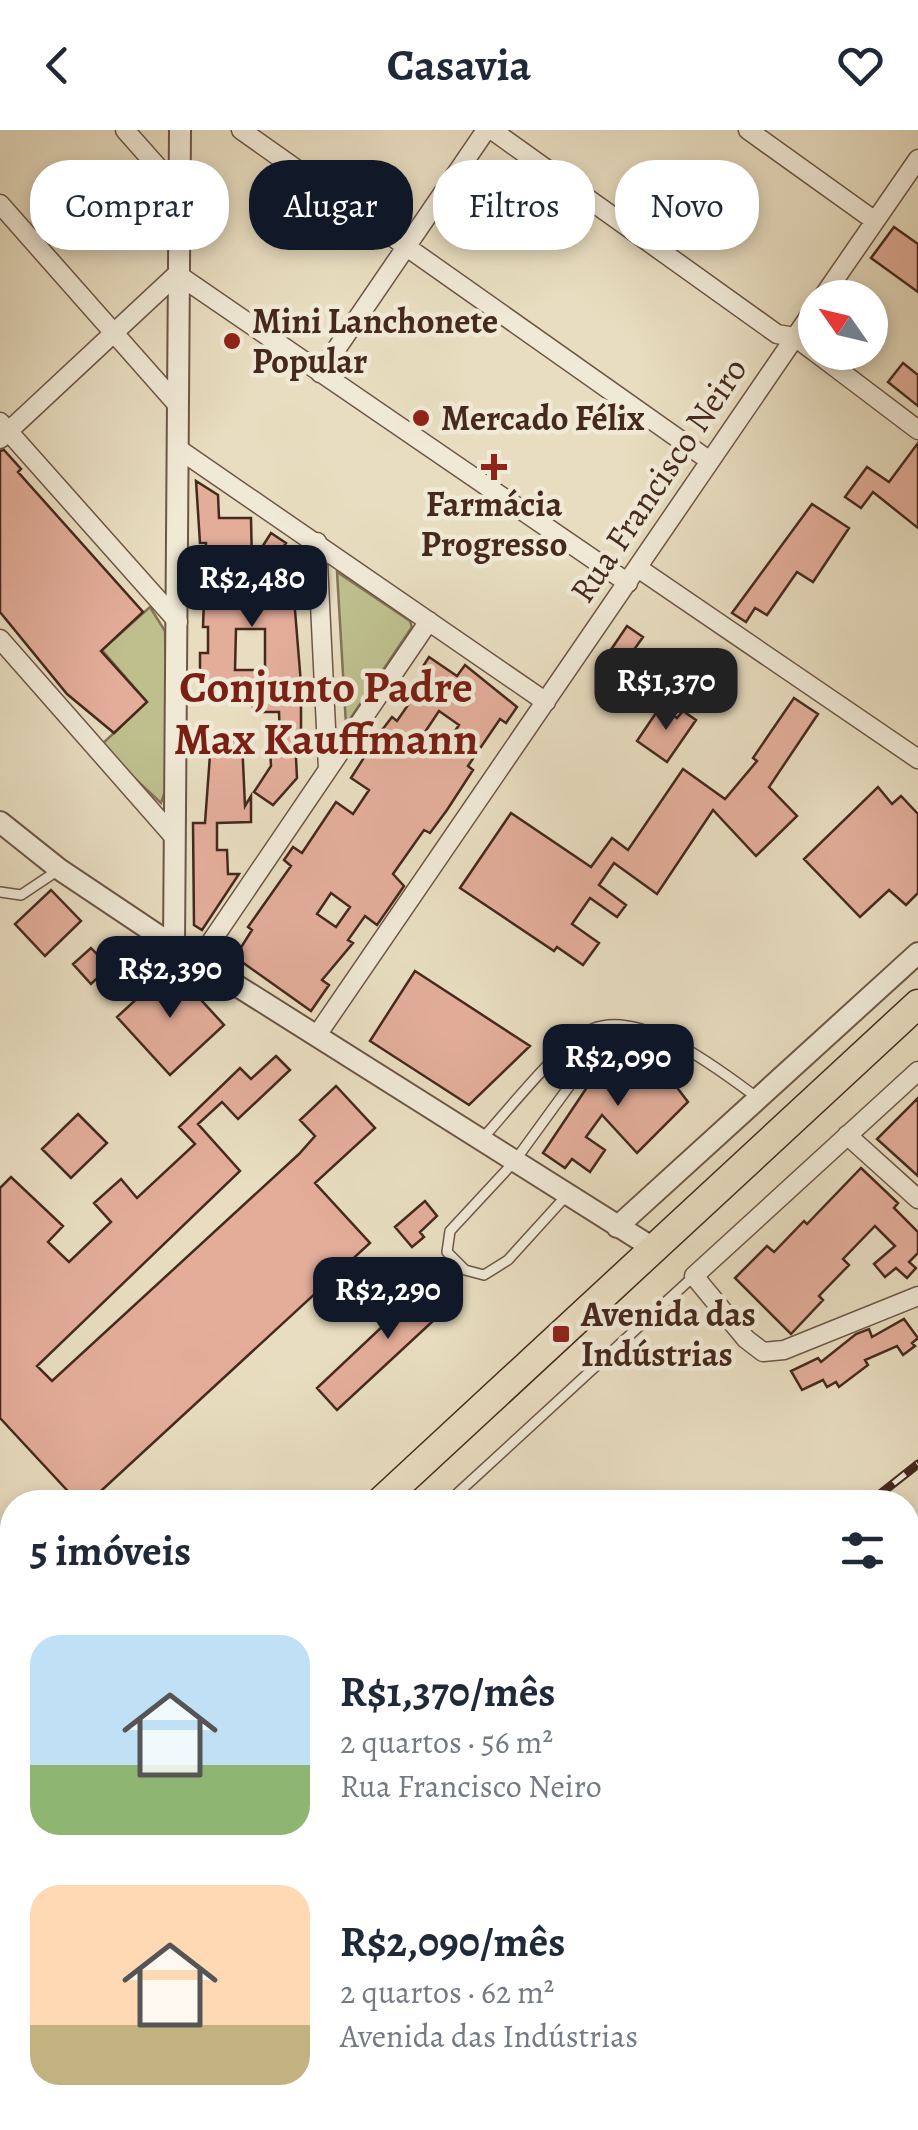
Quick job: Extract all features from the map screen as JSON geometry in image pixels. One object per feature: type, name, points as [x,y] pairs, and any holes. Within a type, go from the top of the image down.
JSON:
[{"type":"main road","points":[[393,1490],[918,1004]]},
{"type":"street","points":[[125,130],[151,160]]},
{"type":"street","points":[[179,160],[180,130]]},
{"type":"street","points":[[241,130],[283,160]]},
{"type":"street","points":[[413,238],[489,130],[778,334],[798,339]]},
{"type":"street","points":[[748,130],[876,221]]},
{"type":"street","points":[[835,280],[918,159]]},
{"type":"street","points":[[0,204],[175,402]]},
{"type":"street","points":[[174,946],[177,250]]},
{"type":"street","points":[[320,373],[405,250]]},
{"type":"street","points":[[409,250],[710,461]]},
{"type":"street","points":[[177,274],[114,336],[3,431],[178,622]]},
{"type":"street","points":[[177,274],[320,373],[918,759]]},
{"type":"street","name":"Rua Francisco Neiro","points":[[318,1035],[798,333]]},
{"type":"street","points":[[839,370],[918,430]]},
{"type":"street","points":[[177,448],[546,702]]},
{"type":"street","points":[[318,542],[328,768]]},
{"type":"street","points":[[198,961],[429,620]]},
{"type":"street","points":[[0,639],[176,838]]},
{"type":"street","points":[[0,822],[59,869],[174,946],[653,1248]]},
{"type":"street","points":[[617,1227],[918,953]]},
{"type":"street","points":[[918,1071],[694,1276],[746,1339],[763,1352],[784,1350],[918,1296]]},
{"type":"street","points":[[728,1127],[755,1154]]},
{"type":"street","points":[[848,1135],[918,1199]]},
{"type":"lane","points":[[0,892],[21,895],[59,869]]},
{"type":"lane","points":[[567,1195],[508,1260],[484,1276],[465,1270],[447,1252],[450,1231],[514,1162],[613,1026]]},
{"type":"lane","points":[[480,1141],[565,1050],[592,1029],[613,1026],[658,1035],[702,1057],[759,1099]]},
{"type":"lane","points":[[461,1490],[694,1276]]},
{"type":"green space","points":[[337,572],[410,621],[412,627],[346,725]]},
{"type":"green space","points":[[150,607],[165,631],[168,783],[161,803],[100,746],[147,702],[102,650]]},
{"type":"building","points":[[894,227],[918,244],[918,292],[871,258]]},
{"type":"building","points":[[903,363],[918,375],[918,406],[888,382]]},
{"type":"building","points":[[918,443],[918,528],[873,492],[861,508],[845,497],[867,467],[889,482]]},
{"type":"building","points":[[4,450],[21,469],[18,472],[143,612],[101,651],[147,702],[114,733],[67,694],[0,612],[0,451]]},
{"type":"building","points":[[196,481],[218,495],[219,518],[251,518],[252,563],[271,533],[286,543],[267,572],[299,571],[299,598],[294,598],[301,684],[301,738],[295,738],[297,778],[273,805],[254,792],[271,766],[270,747],[277,747],[280,740],[279,712],[253,712],[252,685],[200,685],[200,653],[208,653],[208,627],[203,627],[206,543],[200,543]],"holes":[[[236,629],[265,629],[265,670],[235,670]]]},
{"type":"building","points":[[812,504],[849,528],[813,582],[797,572],[767,615],[755,608],[746,622],[732,613]]},
{"type":"building","points":[[627,626],[643,637],[621,668],[606,657]]},
{"type":"building","points":[[429,657],[457,676],[465,665],[517,707],[506,723],[500,719],[468,766],[473,770],[447,810],[430,833],[424,830],[393,874],[404,886],[377,925],[365,916],[348,940],[353,943],[322,980],[329,985],[311,1011],[235,957],[252,930],[248,927],[291,866],[284,860],[293,847],[302,853],[336,802],[353,814],[369,790],[351,778],[379,734],[392,717],[397,721],[428,676],[420,671]],"holes":[[[439,711],[459,725],[443,749],[423,735]],[[331,893],[350,907],[336,927],[317,914]]]},
{"type":"building","points":[[794,698],[818,714],[769,787],[797,816],[756,856],[713,810],[657,894],[614,863],[599,885],[626,905],[617,917],[590,898],[572,924],[599,943],[583,965],[557,947],[554,951],[460,888],[511,813],[591,867],[612,838],[628,850],[683,769],[725,799],[757,761],[753,758]]},
{"type":"building","points":[[660,707],[677,718],[683,711],[696,720],[667,762],[637,741]]},
{"type":"building","points":[[242,740],[245,806],[251,796],[251,822],[217,823],[217,850],[227,850],[228,874],[239,874],[202,930],[194,925],[193,823],[205,823],[211,741]]},
{"type":"building","points":[[878,787],[892,804],[901,796],[918,814],[918,893],[906,905],[889,890],[860,917],[804,859]]},
{"type":"building","points":[[51,890],[81,921],[45,956],[15,924]]},
{"type":"building","points":[[91,948],[109,967],[91,984],[73,964]]},
{"type":"building","points":[[171,967],[224,1025],[170,1075],[117,1017]]},
{"type":"building","points":[[415,971],[530,1046],[469,1105],[370,1041]]},
{"type":"building","points":[[616,1044],[651,1068],[656,1060],[688,1102],[637,1153],[602,1115],[586,1137],[605,1150],[590,1172],[572,1159],[565,1168],[543,1153]]},
{"type":"building","points":[[276,1056],[290,1070],[238,1119],[222,1102],[198,1124],[240,1171],[37,1366],[52,1381],[299,1154],[315,1136],[300,1120],[336,1086],[375,1128],[315,1183],[370,1243],[102,1490],[67,1490],[0,1418],[0,1188],[11,1177],[63,1226],[48,1242],[69,1262],[111,1222],[94,1203],[121,1179],[137,1198],[195,1144],[179,1127],[240,1068],[251,1079]]},
{"type":"building","points":[[918,1098],[918,1176],[877,1139]]},
{"type":"building","points":[[78,1114],[107,1143],[71,1178],[42,1149]]},
{"type":"building","points":[[861,1168],[898,1203],[894,1208],[918,1232],[918,1253],[909,1262],[916,1268],[907,1278],[896,1268],[885,1277],[874,1264],[895,1246],[875,1226],[843,1259],[849,1265],[819,1296],[823,1300],[791,1334],[735,1278],[767,1246],[774,1252],[804,1221],[807,1224]]},
{"type":"building","points":[[425,1201],[437,1216],[420,1232],[424,1237],[412,1247],[395,1227]]},
{"type":"building","points":[[438,1274],[460,1296],[337,1410],[317,1388]]},
{"type":"building","points":[[904,1319],[918,1338],[912,1343],[915,1346],[903,1355],[897,1346],[865,1360],[868,1365],[839,1387],[836,1382],[827,1387],[823,1380],[802,1390],[791,1371],[818,1358],[821,1362],[856,1334],[869,1329],[872,1337]]},
{"type":"railway","points":[[885,1490],[918,1464]]},
{"type":"place","name":"Mini Lanchonete Popular","points":[[232,341]]},
{"type":"place","name":"Mercado Félix","points":[[421,418]]},
{"type":"place","name":"Farmácia Progresso","points":[[494,467]]},
{"type":"place","name":"Avenida das Indústrias","points":[[561,1334]]},
{"type":"district","name":"Conjunto Padre Max Kauffmann","points":[[326,712]]}]
